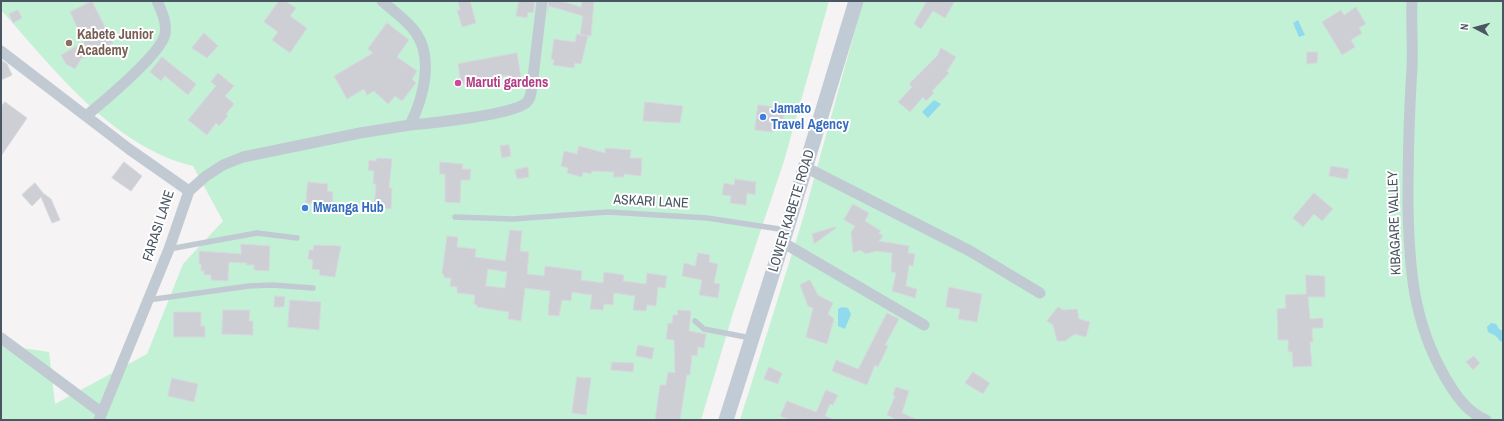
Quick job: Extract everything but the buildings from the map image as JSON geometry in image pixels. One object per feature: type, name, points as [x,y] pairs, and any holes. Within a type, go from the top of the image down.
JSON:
[{"type":"main road","name":"LOWER KABETE ROAD","points":[[726,420],[856,1]]},
{"type":"street","points":[[86,116],[133,73],[163,39],[165,27],[157,1]]},
{"type":"street","points":[[382,1],[413,28],[422,45],[424,63],[423,91],[418,108],[410,125]]},
{"type":"street","points":[[189,191],[206,176],[223,165],[243,157],[360,133],[473,117],[513,109],[526,103],[530,96],[532,86],[542,1]]},
{"type":"street","name":"KIBAGARE VALLEY","points":[[1412,1],[1412,65],[1407,172],[1409,254],[1412,281],[1422,327],[1429,346],[1441,369],[1461,402],[1476,415],[1486,420]]},
{"type":"street","name":"FARASI LANE","points":[[1,51],[86,116],[189,191],[169,250],[100,416]]},
{"type":"street","points":[[805,167],[970,251],[1040,293]]},
{"type":"street","points":[[784,236],[924,325]]},
{"type":"street","points":[[1,338],[100,416]]},
{"type":"lane","name":"ASKARI LANE","points":[[455,217],[513,219],[608,212],[707,218],[784,236]]},
{"type":"lane","points":[[169,250],[257,232],[297,238]]},
{"type":"lane","points":[[148,300],[249,286],[313,288]]},
{"type":"lane","points":[[695,321],[704,329],[751,338]]},
{"type":"green space","points":[[1,1],[829,1],[784,161],[734,310],[701,420],[1,420],[1,345],[49,352],[55,404],[147,354],[183,264],[223,221],[193,166],[164,156],[137,142],[111,124],[86,103],[1,10]]},
{"type":"green space","points":[[863,1],[1503,1],[1503,420],[740,420],[804,215]]},
{"type":"water","points":[[1298,20],[1305,35],[1299,37],[1293,23]]},
{"type":"water","points":[[934,100],[941,104],[928,118],[922,112]]},
{"type":"water","points":[[842,307],[848,308],[851,314],[845,329],[838,326],[838,309]]},
{"type":"water","points":[[1491,323],[1496,324],[1499,329],[1503,331],[1503,342],[1488,332],[1487,327]]},
{"type":"place","name":"Kabete Junior Academy","points":[[69,43]]},
{"type":"place","name":"Maruti gardens","points":[[458,83]]},
{"type":"place","name":"Jamato Travel Agency","points":[[763,117]]},
{"type":"place","name":"Mwanga Hub","points":[[305,208]]}]
